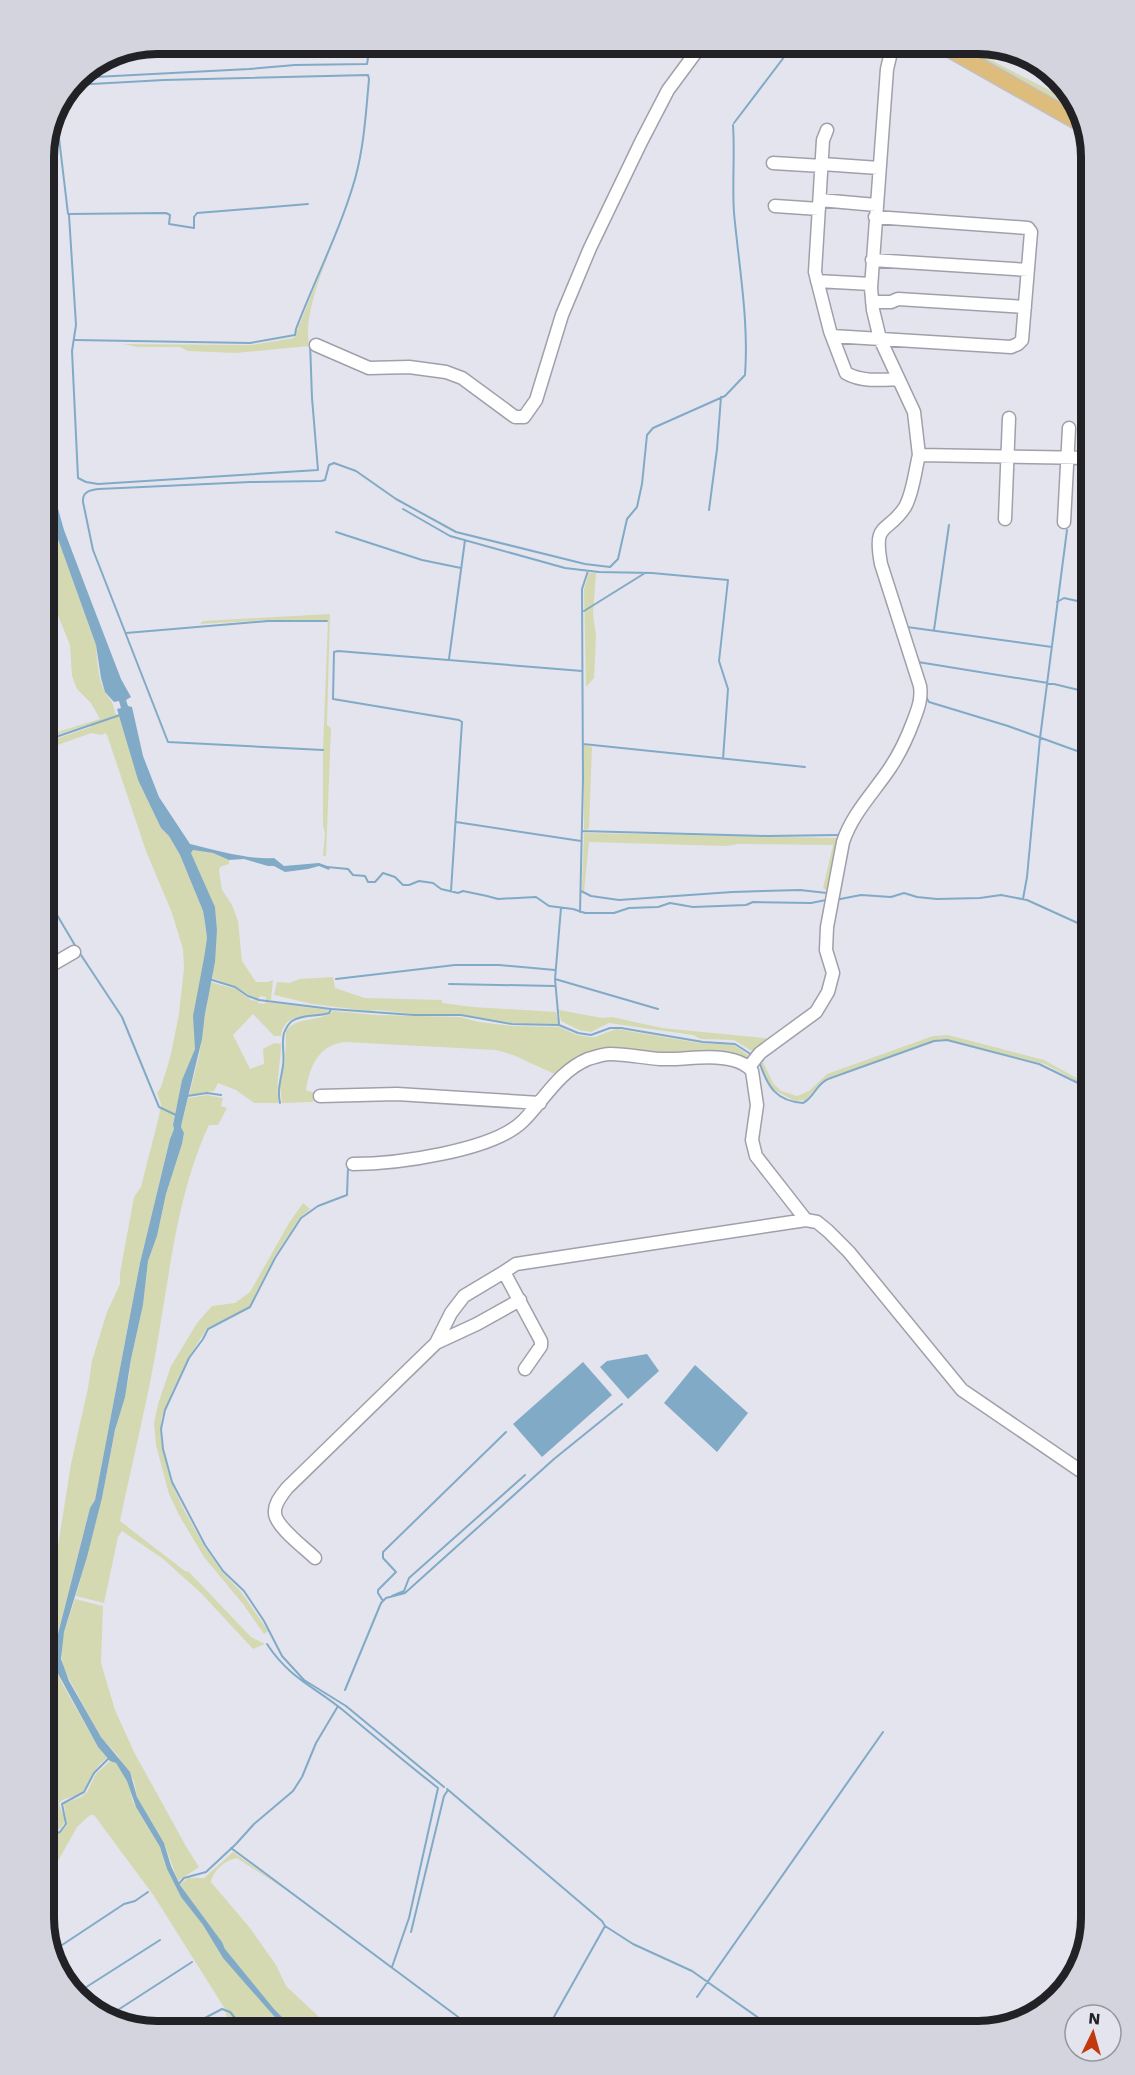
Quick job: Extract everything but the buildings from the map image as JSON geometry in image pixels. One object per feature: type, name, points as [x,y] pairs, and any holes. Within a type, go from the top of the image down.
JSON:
[{"type":"main road","points":[[958,54],[1074,120]]},
{"type":"street","points":[[316,345],[369,368],[409,368],[446,372],[462,378],[514,417],[524,417],[536,400],[562,315],[590,248],[668,90],[695,54]]},
{"type":"street","points":[[749,1067],[760,1053],[816,1012],[824,1001],[833,973],[826,950],[826,927],[847,828],[898,755],[907,739],[920,703],[920,686],[881,564],[878,547],[882,529],[905,506],[919,455],[914,412],[880,339],[872,302],[872,260],[887,69],[891,54]]},
{"type":"street","points":[[827,130],[824,134],[815,272],[832,336],[846,374],[874,380],[898,379]]},
{"type":"street","points":[[773,163],[879,168]]},
{"type":"street","points":[[775,206],[819,205],[1026,227],[1031,232],[1022,340],[1018,344],[1011,347],[832,336]]},
{"type":"street","points":[[872,260],[1028,270]]},
{"type":"street","points":[[818,281],[871,284]]},
{"type":"street","points":[[872,302],[891,302],[898,299],[1025,307]]},
{"type":"street","points":[[1005,519],[1009,418]]},
{"type":"street","points":[[1064,522],[1069,428]]},
{"type":"street","points":[[919,455],[1081,458]]},
{"type":"street","points":[[54,962],[74,952]]},
{"type":"street","points":[[353,1164],[392,1162],[478,1145],[513,1130],[564,1074],[586,1060],[600,1055],[662,1059],[720,1058],[734,1060],[749,1067],[754,1077],[756,1096],[752,1140],[756,1156],[806,1220]]},
{"type":"street","points":[[320,1096],[397,1094],[540,1103]]},
{"type":"street","points":[[315,1558],[276,1520],[277,1504],[298,1477],[436,1343],[451,1313],[464,1296],[516,1264],[806,1220],[817,1222],[849,1252],[962,1390],[1081,1471]]},
{"type":"street","points":[[504,1272],[541,1341],[541,1346],[525,1369]]},
{"type":"street","points":[[436,1343],[520,1300]]},
{"type":"green space","points":[[972,54],[979,54],[1062,97],[1069,108]]},
{"type":"green space","points":[[335,237],[312,305],[308,333],[309,346],[236,353],[188,351],[180,347],[138,347],[123,344],[251,345],[294,338]]},
{"type":"green space","points":[[54,528],[96,645],[98,669],[103,687],[113,703],[115,713],[120,717],[138,780],[161,828],[169,836],[180,855],[203,911],[207,938],[195,1049],[182,1081],[174,1129],[140,1263],[95,1500],[90,1508],[58,1634],[54,1661],[54,1571],[71,1464],[92,1361],[107,1312],[120,1284],[134,1197],[141,1187],[159,1116],[161,1104],[157,1093],[170,1058],[179,1014],[184,968],[183,949],[172,913],[146,851],[107,735],[91,733],[54,746],[54,740],[91,727],[90,724],[54,736],[54,733],[100,719],[91,703],[77,689],[72,676],[70,645],[54,606]]},
{"type":"green space","points":[[589,573],[596,573],[593,614],[596,636],[594,678],[586,687],[584,589]]},
{"type":"green space","points":[[330,614],[327,725],[331,728],[326,856],[323,856],[325,833],[323,825],[323,749],[328,620],[268,620],[200,624],[203,621]]},
{"type":"green space","points":[[584,745],[592,747],[589,829],[584,830]]},
{"type":"green space","points":[[584,833],[839,838],[828,891],[823,888],[833,845],[738,844],[727,846],[589,842],[584,892],[582,890]]},
{"type":"green space","points":[[193,850],[213,853],[229,860],[229,864],[220,867],[219,871],[222,890],[232,905],[238,921],[242,961],[256,982],[273,980],[271,1000],[260,996],[259,999],[235,986],[212,978],[217,930],[215,907],[191,853]]},
{"type":"green space","points":[[333,977],[335,988],[365,998],[442,1000],[442,1003],[473,1007],[556,1012],[559,1024],[512,1023],[461,1014],[369,1011],[312,1004],[274,995],[277,982],[289,983],[300,979]]},
{"type":"green space","points":[[210,982],[236,989],[258,1003],[329,1010],[323,1014],[295,1018],[284,1027],[281,1036],[274,1036],[253,1014],[233,1035],[250,1069],[264,1064],[263,1049],[274,1043],[281,1044],[279,1103],[254,1103],[236,1090],[218,1083],[214,1091],[189,1095],[199,1056]]},
{"type":"green space","points":[[559,1010],[602,1018],[612,1017],[662,1028],[770,1040],[755,1053],[734,1040],[701,1039],[693,1035],[609,1023],[591,1032],[579,1030],[561,1021]]},
{"type":"green space","points":[[333,1011],[376,1015],[460,1017],[513,1026],[559,1027],[577,1035],[590,1037],[616,1029],[699,1043],[734,1045],[752,1058],[749,1060],[619,1053],[559,1076],[513,1055],[496,1050],[344,1042],[328,1048],[313,1065],[306,1090],[318,1094],[318,1098],[312,1102],[282,1103],[280,1086],[285,1062],[286,1031],[297,1023],[328,1015]]},
{"type":"green space","points":[[796,1031],[797,1035],[769,1051],[763,1062],[773,1083],[781,1091],[797,1096],[809,1091],[827,1074],[933,1036],[948,1035],[1044,1060],[1081,1080],[1081,1084],[1045,1064],[941,1039],[827,1078],[806,1100],[795,1101],[772,1089],[758,1059],[767,1048]]},
{"type":"green space","points":[[207,1095],[223,1098],[221,1106],[227,1108],[218,1125],[209,1125],[183,1200],[151,1380],[120,1521],[189,1572],[251,1637],[265,1644],[253,1649],[201,1593],[162,1558],[122,1531],[118,1537],[104,1603],[76,1596],[102,1498],[115,1431],[129,1377],[143,1305],[148,1261],[182,1144],[184,1133],[181,1127],[188,1098]]},
{"type":"green space","points":[[303,1203],[310,1209],[300,1217],[274,1257],[249,1307],[207,1328],[189,1357],[161,1419],[162,1448],[171,1482],[182,1506],[204,1546],[222,1572],[242,1593],[268,1631],[264,1634],[243,1604],[204,1557],[179,1515],[169,1494],[156,1445],[154,1423],[171,1366],[197,1323],[212,1306],[235,1303],[250,1292]]},
{"type":"green space","points":[[75,1599],[103,1606],[101,1663],[115,1710],[134,1752],[199,1867],[178,1881],[164,1843],[137,1797],[134,1781],[118,1756],[101,1737],[63,1668],[61,1649]]},
{"type":"green space","points":[[54,1664],[98,1747],[107,1758],[98,1766],[81,1793],[59,1803],[64,1818],[63,1826],[54,1832]]},
{"type":"green space","points":[[110,1761],[116,1763],[128,1781],[133,1802],[160,1847],[167,1869],[181,1897],[203,1925],[223,1958],[279,2021],[227,2021],[225,2009],[154,1896],[94,1815],[90,1815],[77,1827],[54,1868],[54,1834],[62,1831],[67,1825],[64,1804],[87,1792],[96,1774]]},
{"type":"green space","points":[[233,1852],[289,1892],[237,1858],[220,1867],[211,1882],[250,1928],[276,1965],[286,1986],[323,2021],[286,2021],[274,2009],[225,1949],[180,1885],[188,1878],[204,1878]]},
{"type":"water","points":[[54,492],[64,530],[121,679],[131,697],[126,700],[128,706],[132,707],[143,756],[159,797],[190,844],[243,856],[274,858],[284,866],[319,863],[330,867],[329,870],[319,866],[285,872],[274,866],[244,859],[229,860],[213,853],[193,850],[191,853],[215,907],[217,930],[215,962],[202,1039],[181,1127],[184,1133],[182,1144],[148,1261],[143,1305],[125,1397],[115,1430],[102,1498],[87,1557],[64,1632],[61,1659],[69,1681],[101,1737],[130,1772],[137,1797],[164,1843],[180,1885],[225,1949],[286,2021],[278,2021],[223,1958],[203,1925],[181,1897],[167,1869],[160,1847],[136,1807],[127,1781],[116,1763],[110,1761],[98,1747],[55,1668],[58,1634],[90,1508],[95,1500],[140,1263],[174,1129],[182,1080],[195,1049],[193,1016],[207,938],[203,911],[180,855],[169,836],[161,828],[138,780],[117,709],[121,708],[119,701],[114,702],[105,692],[96,645],[54,528]]},
{"type":"water","points":[[647,1354],[659,1371],[628,1399],[600,1367],[607,1361]]},
{"type":"water","points":[[583,1362],[612,1395],[542,1457],[513,1424]]},
{"type":"water","points":[[695,1365],[748,1413],[717,1452],[664,1403]]},
{"type":"waterway","points":[[92,77],[295,65],[367,64],[367,54]]},
{"type":"waterway","points":[[734,123],[786,54]]},
{"type":"waterway","points":[[75,340],[250,343],[295,335],[355,179],[363,142],[369,79],[368,75],[84,84]]},
{"type":"waterway","points":[[323,750],[168,742],[93,550],[83,502],[84,495],[99,489],[321,481],[325,480],[329,465],[334,463],[356,471],[396,499],[456,532],[585,564],[610,567],[618,559],[627,519],[637,507],[647,435],[653,428],[725,396],[745,375],[745,314],[733,202],[733,125]]},
{"type":"waterway","points":[[58,128],[68,214],[166,213],[170,215],[169,224],[194,228],[194,217],[197,213],[308,204]]},
{"type":"waterway","points":[[69,215],[76,325],[72,351],[78,478],[98,484],[318,470],[310,342]]},
{"type":"waterway","points":[[709,510],[721,397]]},
{"type":"waterway","points":[[403,509],[450,536],[565,568],[728,580],[719,661],[728,689],[723,759]]},
{"type":"waterway","points":[[934,630],[949,525]]},
{"type":"waterway","points":[[1023,899],[1040,738],[1067,530]]},
{"type":"waterway","points":[[336,532],[422,560],[461,568]]},
{"type":"waterway","points":[[449,659],[465,540]]},
{"type":"waterway","points":[[580,912],[583,779],[582,589],[588,571]]},
{"type":"waterway","points":[[584,611],[645,573]]},
{"type":"waterway","points":[[1057,602],[1064,598],[1081,602]]},
{"type":"waterway","points":[[126,633],[268,621],[327,621]]},
{"type":"waterway","points":[[907,627],[1052,647]]},
{"type":"waterway","points":[[451,891],[462,722],[333,699],[334,652],[582,671]]},
{"type":"waterway","points":[[918,662],[1054,684],[1081,691]]},
{"type":"waterway","points":[[926,697],[929,702],[1008,726],[1081,752]]},
{"type":"waterway","points":[[54,738],[120,715]]},
{"type":"waterway","points":[[583,744],[805,767]]},
{"type":"waterway","points":[[456,822],[581,841]]},
{"type":"waterway","points":[[582,831],[767,836],[839,835]]},
{"type":"waterway","points":[[327,867],[348,869],[353,875],[365,876],[368,882],[375,882],[383,873],[395,877],[403,885],[419,881],[433,883],[441,889],[458,893],[463,891],[498,899],[536,897],[549,906],[585,913],[614,913],[629,908],[658,907],[670,903],[693,907],[746,905],[753,902],[811,903],[826,900]]},
{"type":"waterway","points":[[581,891],[591,896],[619,900],[800,890],[827,893],[827,897]]},
{"type":"waterway","points":[[835,900],[861,895],[891,897],[904,893],[937,899],[1001,895],[1027,900],[1081,924]]},
{"type":"waterway","points":[[559,1024],[555,979],[561,908]]},
{"type":"waterway","points":[[54,910],[76,947]]},
{"type":"waterway","points":[[79,952],[122,1017],[159,1107],[178,1116]]},
{"type":"waterway","points":[[336,979],[455,965],[499,965],[555,970]]},
{"type":"waterway","points":[[209,979],[235,987],[259,1000],[331,1009],[414,1015],[461,1015],[512,1024],[559,1025],[578,1033],[591,1035],[610,1028],[621,1028],[703,1042],[735,1044],[752,1055]]},
{"type":"waterway","points":[[555,979],[658,1009]]},
{"type":"waterway","points":[[449,984],[555,986]]},
{"type":"waterway","points":[[280,1103],[283,1037],[286,1028],[296,1019],[329,1013],[331,1009]]},
{"type":"waterway","points":[[760,1064],[766,1080],[774,1091],[786,1099],[803,1103],[828,1079],[934,1041],[947,1040],[1039,1064],[1081,1085]]},
{"type":"waterway","points":[[187,1096],[207,1093],[221,1095]]},
{"type":"waterway","points":[[348,1167],[347,1195],[318,1206],[301,1218],[275,1258],[250,1307],[208,1329],[189,1358],[165,1410],[161,1429],[163,1449],[172,1482],[205,1545],[223,1571],[244,1591],[264,1621],[282,1656],[304,1680],[346,1706],[444,1787]]},
{"type":"waterway","points":[[345,1690],[381,1603],[386,1598],[405,1593],[554,1459],[622,1404]]},
{"type":"waterway","points":[[383,1601],[378,1590],[396,1572],[383,1558],[383,1552],[506,1432]]},
{"type":"waterway","points":[[392,1596],[404,1591],[409,1578],[525,1475]]},
{"type":"waterway","points":[[267,1644],[275,1656],[293,1674],[344,1711],[438,1788],[409,1918],[392,1967]]},
{"type":"waterway","points":[[177,1886],[184,1878],[206,1872],[254,1824],[293,1791],[302,1777],[316,1743],[338,1706]]},
{"type":"waterway","points":[[697,1997],[883,1732]]},
{"type":"waterway","points":[[54,1834],[60,1832],[66,1824],[62,1804],[84,1792],[94,1773],[109,1758]]},
{"type":"waterway","points":[[447,1789],[602,1921],[605,1926],[552,2021]]},
{"type":"waterway","points":[[411,1932],[444,1796],[448,1790]]},
{"type":"waterway","points":[[231,1848],[464,2021]]},
{"type":"waterway","points":[[59,1947],[124,1904],[135,1901],[148,1892]]},
{"type":"waterway","points":[[605,1926],[633,1944],[692,1971],[763,2021]]},
{"type":"waterway","points":[[82,1989],[160,1940]]},
{"type":"waterway","points":[[115,2012],[192,1962]]},
{"type":"waterway","points":[[199,2021],[222,2009],[230,2012],[238,2021]]}]
